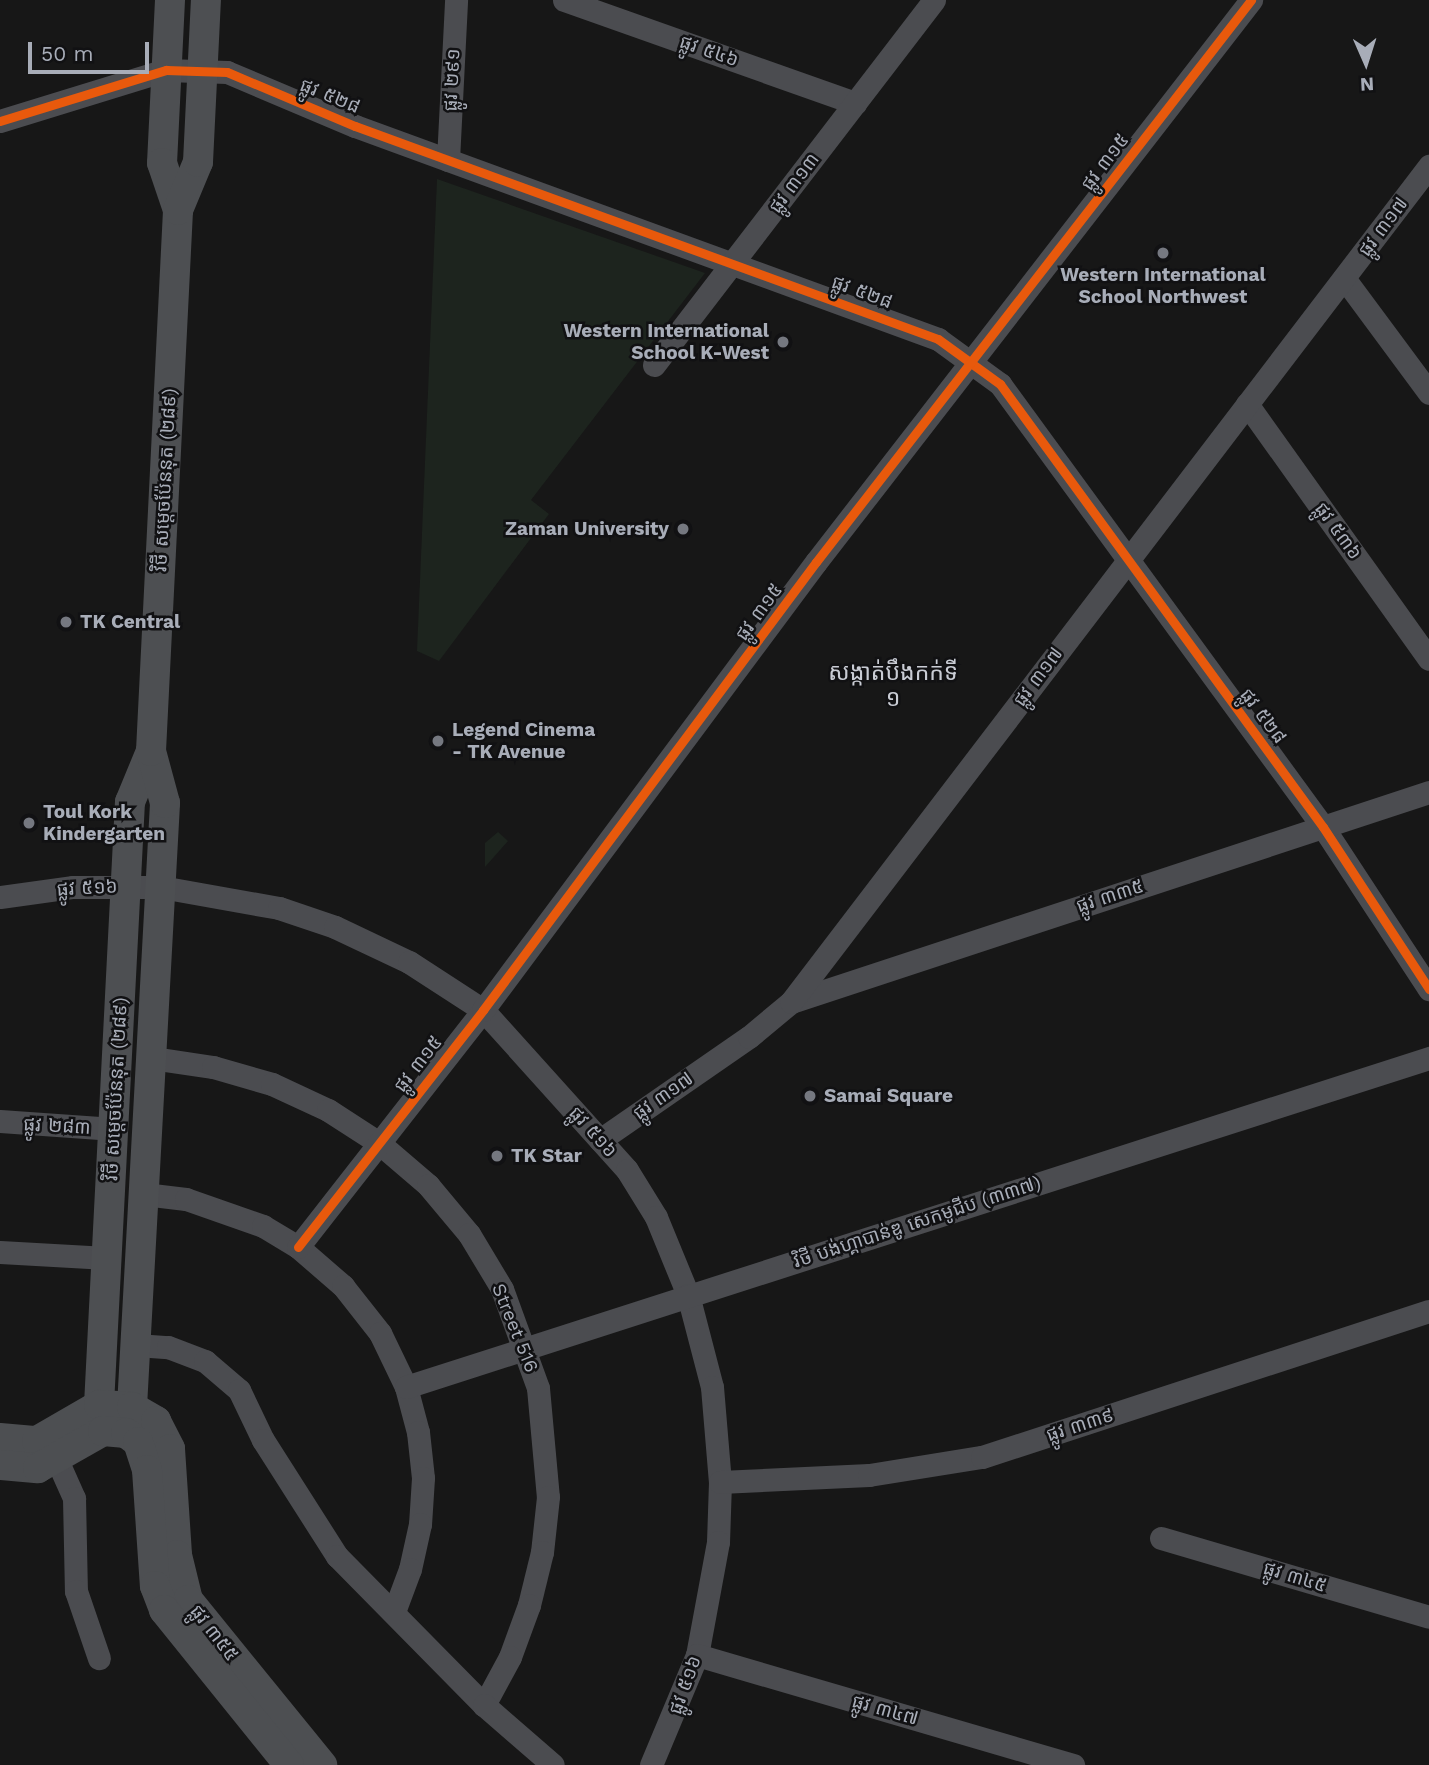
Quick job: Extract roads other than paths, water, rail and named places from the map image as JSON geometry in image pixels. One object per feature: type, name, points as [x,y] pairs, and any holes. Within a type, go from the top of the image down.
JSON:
[{"type":"main road","name":"វិថី សម្តេចប៉ែននុត (២៨៩)","points":[[170,0],[162,163],[178,209]]},
{"type":"main road","name":"វិថី សម្តេចប៉ែននុត (២៨៩)","points":[[115,1419],[136,1345],[165,803],[151,751],[178,209],[198,162],[206,0]]},
{"type":"main road","name":"វិថី សម្តេចប៉ែននុត (២៨៩)","points":[[115,1419],[107,1258],[130,802],[151,751]]},
{"type":"main road","points":[[0,1438],[37,1441],[115,1419]]},
{"type":"main road","points":[[0,1465],[38,1468],[57,1460],[115,1419]]},
{"type":"main road","name":"ផ្លូវ ៣៥៥","points":[[115,1419],[138,1442],[145,1455],[150,1556],[164,1610],[289,1765]]},
{"type":"main road","name":"ផ្លូវ ៣៥៥","points":[[115,1419],[156,1421],[170,1449],[177,1555],[188,1600],[322,1765]]},
{"type":"street","name":"ផ្លូវ ២៩១","points":[[448,160],[456,0]]},
{"type":"street","name":"ផ្លូវ ៥៤៦","points":[[564,0],[855,103]]},
{"type":"street","name":"ផ្លូវ ៣១៣","points":[[654,366],[933,0]]},
{"type":"street","name":"ផ្លូវ ៣១៥","points":[[298,1247],[483,1010],[816,562],[974,362],[1251,0]]},
{"type":"street","name":"ផ្លូវ ៥២៨","points":[[0,121],[166,70],[227,72],[448,160],[938,339],[974,362],[1000,384],[1126,561],[1323,827],[1429,989]]},
{"type":"street","name":"ផ្លូវ ៣១៧","points":[[600,1140],[749,1037],[791,1002],[1429,166]]},
{"type":"street","points":[[1344,278],[1429,393]]},
{"type":"street","name":"ផ្លូវ ៥៣៦","points":[[1247,404],[1429,659]]},
{"type":"street","name":"ផ្លូវ ៣៣៥","points":[[791,1002],[1429,792]]},
{"type":"street","name":"ផ្លូវ ៥១៦","points":[[0,897],[73,887],[161,887],[279,908],[335,927],[409,962],[483,1010],[627,1170],[656,1217],[688,1295],[712,1387],[720,1482],[716,1553],[697,1655],[651,1765]]},
{"type":"street","name":"Street 516","points":[[152,1058],[213,1067],[272,1084],[328,1110],[379,1143],[428,1185],[469,1234],[502,1289],[527,1348],[547,1442],[548,1497],[542,1552],[515,1644],[484,1705]]},
{"type":"street","name":"វិថី បង់ហ្គាបាន់ឌូ សេកមូជីប (៣៣៧)","points":[[406,1387],[1429,1058]]},
{"type":"street","name":"ផ្លូវ ២៨៣","points":[[0,1121],[114,1129]]},
{"type":"street","points":[[144,1194],[225,1210],[298,1247],[343,1286],[380,1333],[406,1387],[418,1432],[423,1478],[420,1524],[410,1569],[394,1612]]},
{"type":"street","points":[[0,1252],[107,1258]]},
{"type":"street","name":"ផ្លូវ ៣៣៩","points":[[720,1482],[869,1475],[982,1457],[1429,1311]]},
{"type":"street","points":[[136,1345],[169,1348],[205,1361],[239,1390],[263,1440],[337,1556],[484,1705],[553,1765]]},
{"type":"street","points":[[57,1460],[74,1498],[76,1591],[99,1658]]},
{"type":"street","name":"ផ្លូវ ៣៤៥","points":[[1161,1538],[1429,1617]]},
{"type":"street","name":"ផ្លូវ ៣៤៧","points":[[697,1655],[1073,1765]]},
{"type":"place","name":"Western International School Northwest","points":[[1163,253]]},
{"type":"place","name":"Western International School K-West","points":[[783,342]]},
{"type":"place","name":"Zaman University","points":[[683,529]]},
{"type":"place","name":"TK Central","points":[[66,622]]},
{"type":"place","name":"Legend Cinema - TK Avenue","points":[[438,741]]},
{"type":"place","name":"Toul Kork Kindergarten","points":[[29,823]]},
{"type":"place","name":"Samai Square","points":[[810,1096]]},
{"type":"place","name":"TK Star","points":[[497,1156]]},
{"type":"district","name":"សង្កាត់បឹងកក់ទី ១","points":[[893,686]]}]
